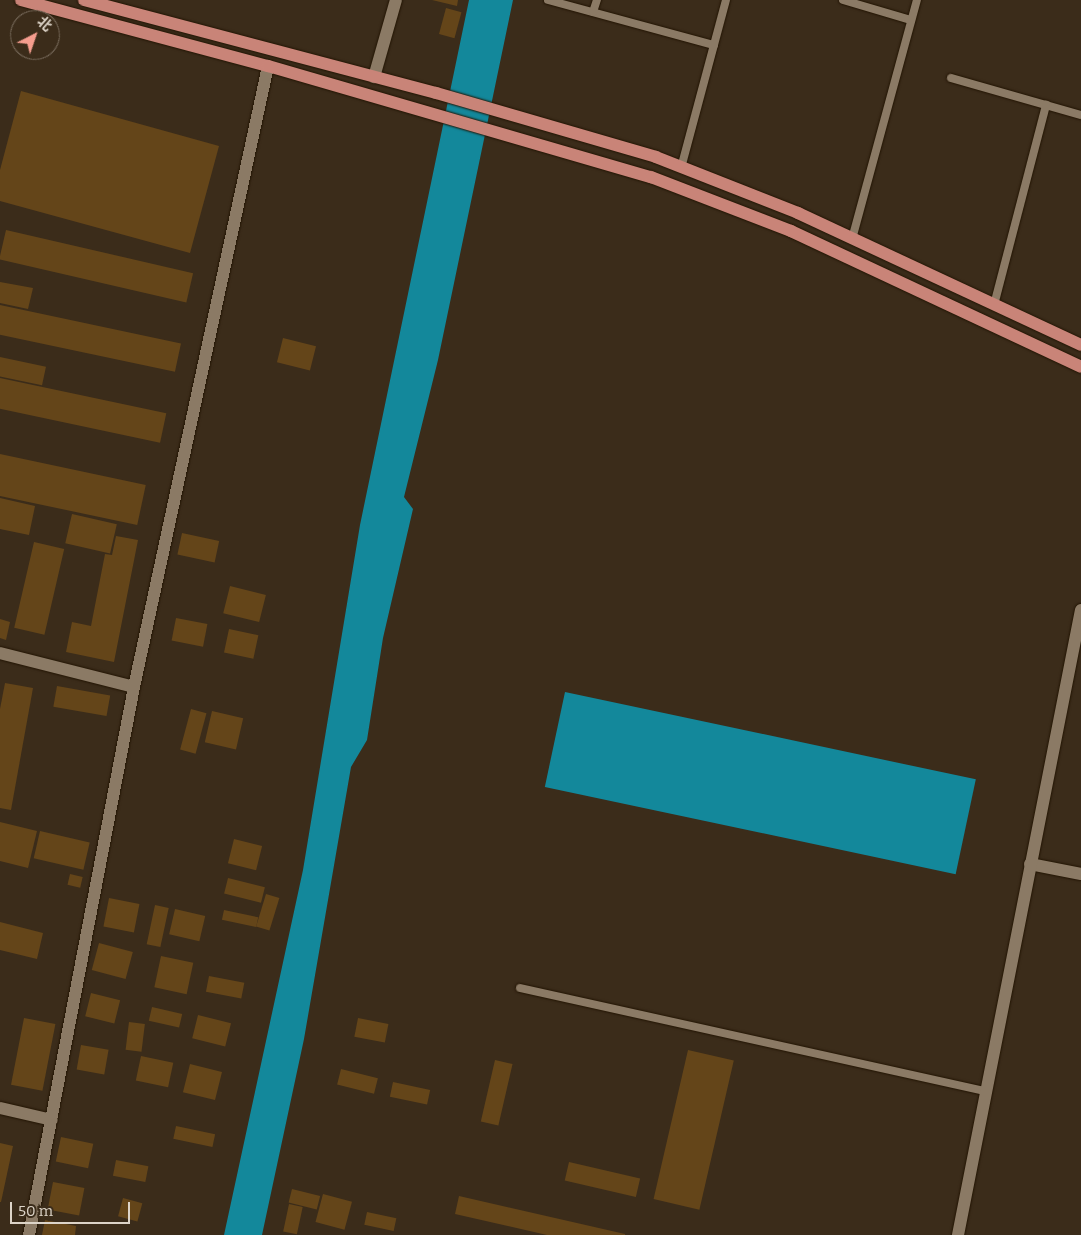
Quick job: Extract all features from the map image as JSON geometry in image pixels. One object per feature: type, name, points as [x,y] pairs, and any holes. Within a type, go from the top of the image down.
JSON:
[{"type":"main road","points":[[21,0],[508,133],[674,186],[791,231],[1081,367]]},
{"type":"main road","points":[[84,0],[436,93],[513,115],[681,168],[852,239],[1081,345]]},
{"type":"main road","points":[[674,186],[681,168]]},
{"type":"street","points":[[374,77],[396,0]]},
{"type":"street","points":[[29,1235],[134,687],[268,66]]},
{"type":"street","points":[[958,1235],[1081,610]]},
{"type":"street","points":[[0,652],[134,687]]},
{"type":"street","points":[[1030,864],[1081,874]]},
{"type":"street","points":[[0,1108],[52,1120]]},
{"type":"lane","points":[[548,0],[714,45]]},
{"type":"lane","points":[[593,12],[597,0]]},
{"type":"lane","points":[[681,168],[726,0]]},
{"type":"lane","points":[[843,0],[911,20]]},
{"type":"lane","points":[[852,239],[917,0]]},
{"type":"lane","points":[[951,78],[1081,115]]},
{"type":"lane","points":[[994,305],[1046,105]]},
{"type":"lane","points":[[520,988],[986,1091]]},
{"type":"water","points":[[469,0],[513,0],[438,360],[404,497],[413,509],[383,638],[367,740],[351,767],[304,1039],[262,1235],[224,1235],[303,870],[360,525]]},
{"type":"water","points":[[565,692],[976,779],[956,874],[545,787]]},
{"type":"building","points":[[432,0],[458,0],[457,6]]},
{"type":"building","points":[[446,8],[461,12],[454,38],[439,34]]},
{"type":"building","points":[[21,91],[219,146],[190,253],[0,201],[0,170]]},
{"type":"building","points":[[6,230],[193,273],[186,302],[0,259]]},
{"type":"building","points":[[0,282],[33,288],[28,309],[0,303]]},
{"type":"building","points":[[0,305],[181,343],[175,372],[0,335]]},
{"type":"building","points":[[283,338],[316,346],[310,370],[277,362]]},
{"type":"building","points":[[0,357],[46,367],[42,385],[0,376]]},
{"type":"building","points":[[0,378],[166,413],[160,443],[0,409]]},
{"type":"building","points":[[0,454],[146,485],[137,525],[0,496]]},
{"type":"building","points":[[0,498],[35,506],[29,535],[0,529]]},
{"type":"building","points":[[72,514],[117,524],[110,554],[65,543]]},
{"type":"building","points":[[182,533],[219,541],[215,562],[177,555]]},
{"type":"building","points":[[116,536],[138,540],[114,662],[66,652],[72,622],[91,626],[105,554],[112,555]]},
{"type":"building","points":[[34,542],[64,549],[44,635],[14,628]]},
{"type":"building","points":[[230,586],[266,595],[259,622],[223,613]]},
{"type":"building","points":[[176,618],[207,624],[203,647],[172,641]]},
{"type":"building","points":[[0,619],[10,622],[6,640],[0,638]]},
{"type":"building","points":[[229,629],[258,635],[253,659],[224,652]]},
{"type":"building","points":[[5,683],[33,688],[11,810],[0,808],[0,709]]},
{"type":"building","points":[[57,686],[110,695],[107,716],[53,707]]},
{"type":"building","points":[[191,709],[206,713],[196,754],[180,750]]},
{"type":"building","points":[[212,711],[243,718],[236,749],[205,742]]},
{"type":"building","points":[[0,822],[37,831],[28,868],[0,861]]},
{"type":"building","points":[[40,831],[90,842],[83,870],[34,858]]},
{"type":"building","points":[[234,839],[262,846],[256,870],[228,863]]},
{"type":"building","points":[[70,874],[83,877],[80,888],[68,885]]},
{"type":"building","points":[[228,878],[265,887],[261,903],[224,894]]},
{"type":"building","points":[[266,894],[279,898],[269,931],[256,927]]},
{"type":"building","points":[[109,898],[139,904],[134,932],[103,926]]},
{"type":"building","points":[[155,905],[169,908],[160,947],[147,944]]},
{"type":"building","points":[[175,909],[205,916],[199,941],[169,934]]},
{"type":"building","points":[[224,910],[258,917],[256,927],[222,920]]},
{"type":"building","points":[[0,922],[43,933],[37,959],[0,950]]},
{"type":"building","points":[[99,943],[133,952],[126,979],[92,970]]},
{"type":"building","points":[[161,956],[193,963],[187,994],[154,987]]},
{"type":"building","points":[[209,976],[244,983],[241,999],[206,992]]},
{"type":"building","points":[[91,993],[120,1000],[114,1024],[85,1016]]},
{"type":"building","points":[[152,1007],[182,1014],[179,1028],[149,1021]]},
{"type":"building","points":[[198,1015],[231,1023],[225,1047],[192,1038]]},
{"type":"building","points":[[24,1018],[55,1024],[42,1091],[11,1085]]},
{"type":"building","points":[[358,1018],[388,1024],[385,1043],[354,1037]]},
{"type":"building","points":[[129,1022],[145,1024],[141,1052],[126,1050]]},
{"type":"building","points":[[81,1045],[109,1050],[104,1074],[77,1070]]},
{"type":"building","points":[[688,1050],[734,1061],[699,1210],[654,1199]]},
{"type":"building","points":[[141,1056],[173,1063],[168,1087],[136,1080]]},
{"type":"building","points":[[495,1060],[513,1064],[498,1125],[481,1121]]},
{"type":"building","points":[[190,1064],[222,1072],[215,1100],[183,1092]]},
{"type":"building","points":[[341,1069],[378,1078],[374,1094],[337,1085]]},
{"type":"building","points":[[393,1082],[430,1090],[427,1105],[390,1097]]},
{"type":"building","points":[[176,1126],[215,1134],[212,1147],[173,1139]]},
{"type":"building","points":[[61,1137],[93,1144],[88,1168],[56,1161]]},
{"type":"building","points":[[0,1143],[13,1146],[1,1202],[0,1202]]},
{"type":"building","points":[[116,1160],[148,1166],[145,1182],[113,1176]]},
{"type":"building","points":[[569,1162],[640,1178],[636,1197],[565,1181]]},
{"type":"building","points":[[53,1182],[84,1188],[79,1216],[48,1209]]},
{"type":"building","points":[[292,1189],[320,1196],[317,1210],[289,1203]]},
{"type":"building","points":[[323,1194],[352,1202],[344,1230],[315,1222]]},
{"type":"building","points":[[459,1196],[625,1235],[547,1235],[455,1214]]},
{"type":"building","points":[[123,1198],[142,1203],[137,1222],[118,1216]]},
{"type":"building","points":[[289,1204],[303,1207],[297,1234],[283,1231]]},
{"type":"building","points":[[367,1212],[396,1218],[394,1231],[364,1225]]},
{"type":"building","points":[[45,1220],[76,1226],[75,1235],[42,1235]]}]
